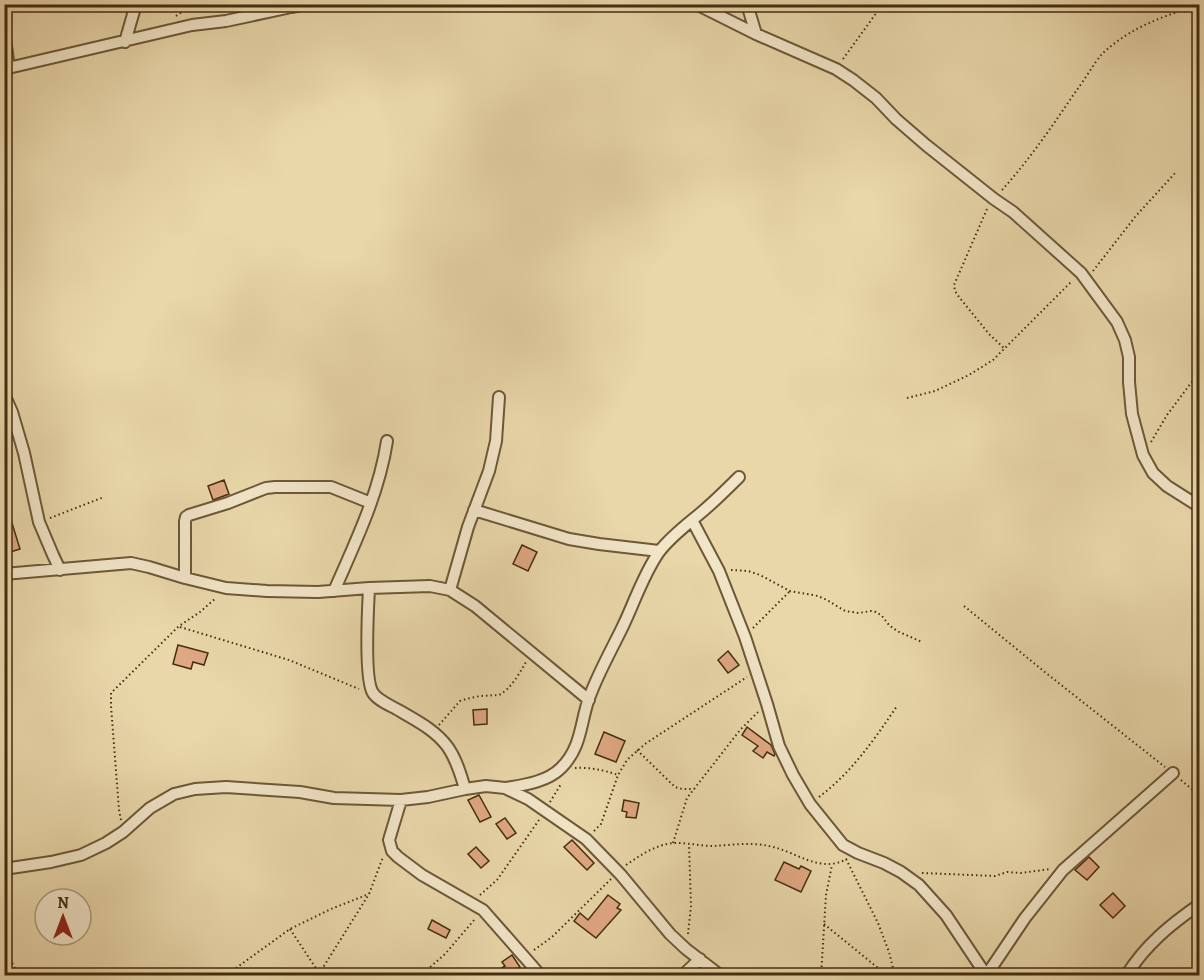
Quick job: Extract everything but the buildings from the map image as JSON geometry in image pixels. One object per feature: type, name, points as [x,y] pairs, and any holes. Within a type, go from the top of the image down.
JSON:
[{"type":"street","points":[[125,42],[136,4]]},
{"type":"street","points":[[4,31],[7,69],[192,25],[226,21],[308,4]]},
{"type":"street","points":[[696,4],[756,34],[836,69],[854,80],[926,145],[1013,213],[1084,277],[1117,322],[1125,340],[1129,357],[1132,414],[1143,455],[1153,473],[1167,486],[1200,507]]},
{"type":"street","points":[[747,4],[756,34]]},
{"type":"street","points":[[4,394],[24,453],[39,522],[60,570]]},
{"type":"street","points":[[450,590],[468,526],[489,471],[496,441],[499,397]]},
{"type":"street","points":[[334,591],[371,503],[380,477],[387,441]]},
{"type":"street","points":[[4,869],[81,855],[123,832],[150,808],[174,794],[195,789],[226,787],[300,792],[344,798],[401,800],[486,786],[506,788],[544,779],[560,770],[577,746],[589,700],[604,664],[659,551],[739,477]]},
{"type":"street","points":[[185,578],[184,521],[189,515],[266,488],[275,487],[331,487],[371,503]]},
{"type":"street","points":[[474,510],[569,538],[609,546],[659,551]]},
{"type":"street","points":[[692,520],[719,571],[745,637],[779,746],[810,804],[843,845],[901,872],[919,885],[946,915],[990,973],[1025,918],[1063,870],[1173,773]]},
{"type":"street","points":[[4,574],[131,563],[226,588],[275,592],[429,586],[450,590],[475,606],[589,700]]},
{"type":"street","points":[[369,588],[368,653],[373,693],[433,732],[448,747],[465,789]]},
{"type":"street","points":[[506,788],[528,799],[586,839],[618,872],[670,934],[721,975]]},
{"type":"street","points":[[401,800],[389,840],[392,851],[422,875],[483,910],[541,975]]},
{"type":"street","points":[[1126,975],[1149,945],[1172,923],[1200,904]]},
{"type":"street","points":[[682,975],[700,959]]},
{"type":"path","points":[[1005,349],[989,334],[959,297],[954,285],[983,216],[994,199],[1023,167],[1101,55],[1120,40],[1155,20],[1200,5]]},
{"type":"path","points":[[836,69],[877,12]]},
{"type":"path","points":[[907,398],[935,391],[969,375],[993,360],[1084,277],[1176,172]]},
{"type":"path","points":[[1143,455],[1167,415],[1200,371]]},
{"type":"path","points":[[39,522],[104,497]]},
{"type":"path","points":[[719,571],[748,571],[790,591],[818,596],[852,613],[876,612],[897,631],[922,642]]},
{"type":"path","points":[[123,832],[119,810],[111,693],[179,626],[200,612],[226,588]]},
{"type":"path","points":[[745,637],[790,591]]},
{"type":"path","points":[[964,606],[1200,796]]},
{"type":"path","points":[[179,626],[290,660],[351,687],[373,693]]},
{"type":"path","points":[[433,732],[460,701],[504,693],[518,677],[533,652]]},
{"type":"path","points":[[586,839],[601,824],[609,795],[618,775],[627,760],[637,750],[756,671]]},
{"type":"path","points":[[673,844],[687,798],[740,729],[767,704]]},
{"type":"path","points":[[810,804],[839,781],[853,766],[897,706]]},
{"type":"path","points":[[637,750],[675,787],[694,789]]},
{"type":"path","points":[[560,770],[584,768],[618,775]]},
{"type":"path","points":[[471,903],[496,880],[530,835],[545,810]]},
{"type":"path","points":[[290,929],[320,975],[369,894],[389,840]]},
{"type":"path","points":[[525,957],[552,937],[618,872],[648,850],[665,844],[767,845],[785,850],[804,860],[832,864],[840,863],[858,853]]},
{"type":"path","points":[[686,949],[691,906],[689,844]]},
{"type":"path","points":[[846,859],[879,923],[895,975]]},
{"type":"path","points":[[821,975],[826,895],[832,864]]},
{"type":"path","points":[[901,872],[995,876],[1007,872],[1021,873],[1047,868],[1063,870]]},
{"type":"path","points":[[225,975],[290,929],[369,894]]},
{"type":"path","points":[[420,975],[445,954],[483,910]]},
{"type":"path","points":[[824,924],[878,968],[895,975]]},
{"type":"path","points":[[4,947],[19,975]]},
{"type":"path","points":[[990,973],[1021,975]]}]
